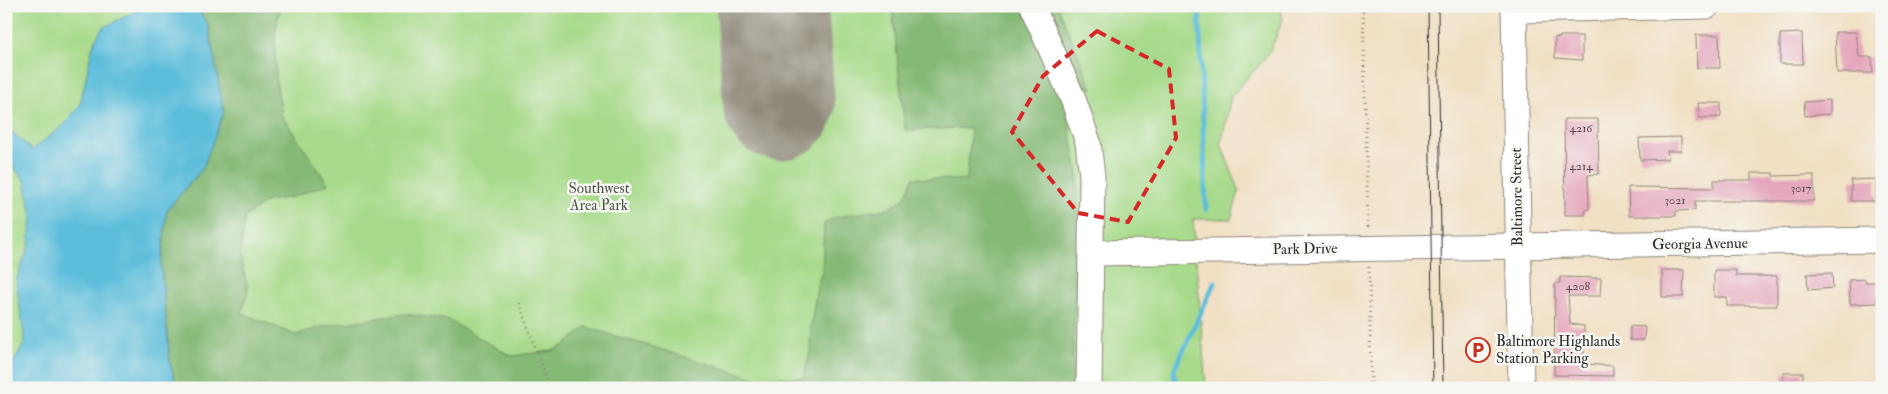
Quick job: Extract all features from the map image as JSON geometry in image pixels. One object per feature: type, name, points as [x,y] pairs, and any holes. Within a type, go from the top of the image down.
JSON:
[{"type":"street","points":[[1032,6],[1073,99],[1088,142],[1092,176],[1089,388]]},
{"type":"street","points":[[1514,8],[1707,6]]},
{"type":"street","name":"Baltimore Street","points":[[1514,8],[1521,388]]},
{"type":"street","name":"Georgia Avenue","points":[[1518,247],[1882,240]]},
{"type":"street","name":"Park Drive","points":[[1092,253],[1518,247]]},
{"type":"path","points":[[1363,6],[1371,388]]},
{"type":"path","points":[[519,303],[550,388]]},
{"type":"highlighted area","points":[[1097,31],[1169,69],[1176,138],[1128,222],[1078,213],[1012,132],[1043,76]]},
{"type":"green space","name":"Southwest Area Park","points":[[6,6],[1280,6],[1283,19],[1269,54],[1231,96],[1221,144],[1239,191],[1231,219],[1193,219],[1206,388],[6,388]]},
{"type":"green space","points":[[195,6],[280,6],[275,37],[276,80],[282,116],[328,184],[292,197],[267,201],[245,217],[240,256],[248,288],[242,313],[295,335],[325,326],[405,314],[448,320],[511,356],[552,351],[565,345],[586,327],[758,379],[803,378],[810,353],[811,325],[818,281],[822,273],[824,224],[843,216],[884,209],[894,205],[903,199],[913,178],[967,180],[971,128],[905,130],[892,6],[1023,6],[1063,92],[1078,174],[1072,388],[177,388],[170,363],[161,266],[167,210],[203,168],[214,61],[208,24]]},
{"type":"green space","points":[[1047,6],[1058,6],[1092,89],[1084,85]]},
{"type":"water","points":[[147,6],[195,6],[208,24],[224,112],[203,168],[167,210],[161,266],[170,363],[177,388],[6,388],[6,374],[25,342],[16,281],[29,245],[32,217],[25,181],[6,157],[6,126],[32,150],[64,125],[80,105],[93,45],[102,28]]},
{"type":"building","points":[[1835,32],[1856,32],[1859,57],[1872,57],[1873,73],[1837,73]]},
{"type":"building","points":[[1802,33],[1803,64],[1780,64],[1780,34]]},
{"type":"building","points":[[1696,35],[1719,35],[1720,68],[1697,68]]},
{"type":"building","points":[[1560,36],[1582,36],[1582,60],[1555,58],[1555,37],[1560,38]]},
{"type":"building","points":[[1830,100],[1830,114],[1805,116],[1804,102]]},
{"type":"building","points":[[1698,103],[1721,103],[1721,117],[1699,118]]},
{"type":"building","points":[[1564,119],[1598,119],[1599,174],[1588,175],[1589,209],[1585,210],[1585,215],[1565,215]]},
{"type":"building","points":[[1681,137],[1681,151],[1667,151],[1668,159],[1640,160],[1639,138]]},
{"type":"building","points":[[1751,173],[1773,173],[1773,176],[1814,175],[1814,201],[1695,201],[1695,210],[1676,211],[1676,216],[1629,216],[1628,187],[1714,188],[1714,180],[1751,180]]},
{"type":"building","points":[[1876,179],[1876,201],[1851,201],[1851,180]]},
{"type":"building","points":[[1662,270],[1684,270],[1683,297],[1662,297]]},
{"type":"building","points":[[1714,270],[1736,270],[1736,276],[1777,276],[1777,306],[1727,306],[1727,297],[1714,297]]},
{"type":"building","points":[[1832,273],[1833,288],[1808,290],[1807,274]]},
{"type":"building","points":[[1560,277],[1601,278],[1600,296],[1568,296],[1570,324],[1584,326],[1584,364],[1613,366],[1613,376],[1554,375],[1555,283],[1560,283]]},
{"type":"building","points":[[1865,279],[1865,282],[1877,282],[1877,303],[1850,304],[1849,280]]},
{"type":"building","points":[[1630,326],[1645,327],[1644,340],[1630,340]]},
{"type":"building","points":[[1783,373],[1803,373],[1803,388],[1783,388]]},
{"type":"waterway","points":[[1199,6],[1206,210]]},
{"type":"waterway","points":[[1175,388],[1174,370],[1215,282]]},
{"type":"runway","points":[[772,6],[779,104]]},
{"type":"tram line","points":[[1428,6],[1433,388]]},
{"type":"tram line","points":[[1438,6],[1443,388]]},
{"type":"place","name":"Baltimore Highlands Station Parking","points":[[1478,350]]}]
